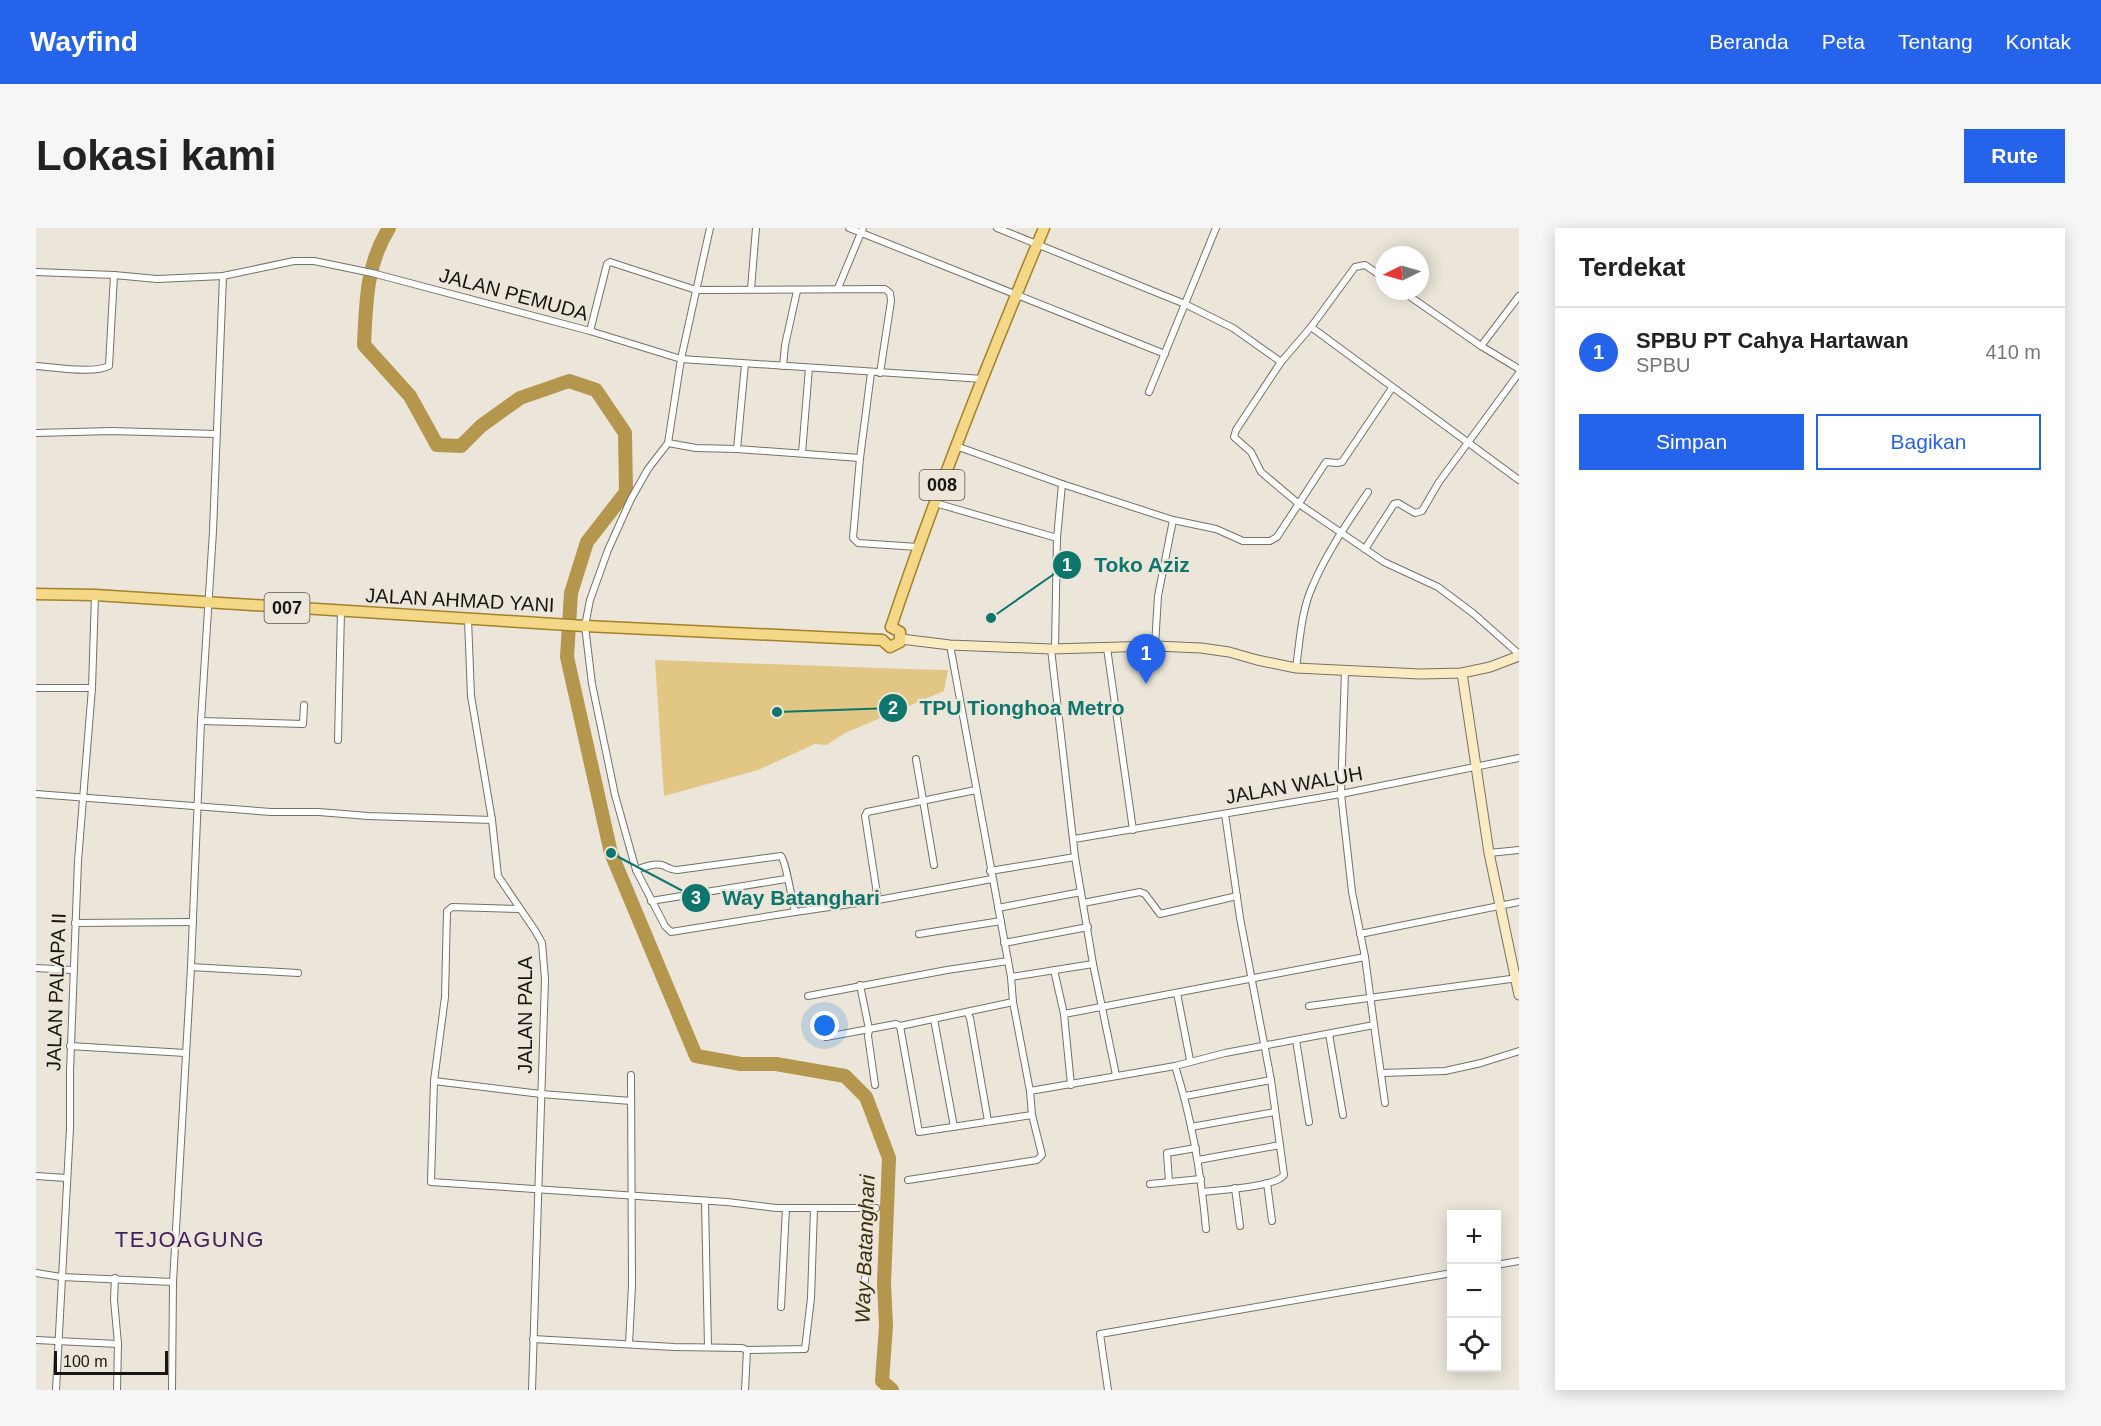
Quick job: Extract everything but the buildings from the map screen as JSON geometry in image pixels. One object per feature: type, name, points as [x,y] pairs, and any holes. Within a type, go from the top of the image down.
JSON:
[{"type":"main road","name":"008","points":[[882,640],[883,633],[891,627],[934,503],[1044,228]]},
{"type":"main road","name":"JALAN AHMAD YANI","points":[[36,594],[95,595],[582,626],[882,640]]},
{"type":"main road","points":[[882,640],[890,647],[897,645],[901,639],[900,632],[891,627]]},
{"type":"street","points":[[710,228],[681,359],[668,443],[648,469],[631,500],[608,550],[582,626],[615,795],[636,870],[665,926],[671,932],[878,900],[1075,857]]},
{"type":"street","points":[[751,289],[756,228]]},
{"type":"street","points":[[849,228],[862,230],[1165,354]]},
{"type":"street","points":[[997,228],[1185,304],[1233,328],[1281,362]]},
{"type":"street","points":[[1149,392],[1216,228]]},
{"type":"street","points":[[838,288],[862,230]]},
{"type":"street","name":"JALAN PEMUDA","points":[[36,272],[157,279],[223,276],[294,261],[314,261],[372,273],[681,359],[983,379]]},
{"type":"street","points":[[590,332],[608,262],[696,290],[885,289],[890,292],[891,301],[880,373]]},
{"type":"street","points":[[901,639],[950,645],[1053,649],[1155,646],[1201,648],[1229,652],[1296,668],[1419,674],[1462,673],[1490,667],[1519,655],[1438,587],[1384,562],[1299,504],[1261,472],[1251,452],[1234,437],[1236,430],[1281,362],[1357,266],[1365,265],[1375,272]]},
{"type":"street","points":[[36,366],[88,369],[103,369],[109,366],[114,275]]},
{"type":"street","points":[[172,1390],[173,1282],[191,967],[201,721],[213,531],[223,276]]},
{"type":"street","points":[[783,366],[785,345],[797,291]]},
{"type":"street","points":[[1481,346],[1519,296]]},
{"type":"street","points":[[1365,549],[1395,504],[1398,503],[1415,513],[1422,511],[1439,482],[1519,371],[1415,300]]},
{"type":"street","points":[[1311,327],[1519,480]]},
{"type":"street","points":[[737,449],[745,364]]},
{"type":"street","points":[[802,453],[808,368]]},
{"type":"street","points":[[871,373],[860,458],[854,540],[858,543],[918,546]]},
{"type":"street","points":[[956,446],[1173,520],[1216,530],[1243,541],[1270,541],[1277,537],[1326,462],[1337,464],[1342,462],[1392,388]]},
{"type":"street","points":[[36,433],[112,431],[216,434]]},
{"type":"street","points":[[668,443],[696,448],[860,458]]},
{"type":"street","points":[[1062,484],[1057,538],[1053,649],[1075,857],[1093,964],[1116,1076]]},
{"type":"street","points":[[1296,668],[1302,620],[1312,586],[1340,533],[1368,492]]},
{"type":"street","points":[[934,503],[1057,538]]},
{"type":"street","points":[[1155,646],[1158,596],[1173,520]]},
{"type":"street","name":"JALAN PALAPA II","points":[[56,1390],[67,1178],[75,923],[92,688],[95,595]]},
{"type":"street","points":[[338,740],[341,611]]},
{"type":"street","name":"JALAN PALA","points":[[468,619],[471,696],[492,820],[498,876],[536,932],[544,951],[532,1390]]},
{"type":"street","points":[[908,1180],[1040,1158],[1042,1152],[1032,1115],[1011,977],[950,645]]},
{"type":"street","points":[[1107,648],[1133,830]]},
{"type":"street","points":[[1345,670],[1341,794],[1352,892],[1365,957],[1385,1103]]},
{"type":"street","points":[[1462,673],[1489,853],[1518,978],[1519,994]]},
{"type":"street","points":[[36,688],[92,688]]},
{"type":"street","points":[[201,721],[303,724],[304,705]]},
{"type":"street","name":"JALAN WALUH","points":[[1074,839],[1341,794],[1519,758]]},
{"type":"street","points":[[916,759],[933,865]]},
{"type":"street","points":[[878,900],[869,849],[866,814],[869,811],[976,790]]},
{"type":"street","points":[[36,794],[271,812],[492,820]]},
{"type":"street","points":[[1203,1192],[1267,1183],[1281,1180],[1284,1175],[1271,1080],[1251,979],[1225,814]]},
{"type":"street","points":[[1489,853],[1519,850]]},
{"type":"street","points":[[636,870],[647,866],[662,865],[669,870],[677,870],[781,856],[795,912]]},
{"type":"street","points":[[651,901],[786,879]]},
{"type":"street","points":[[998,908],[1081,892]]},
{"type":"street","points":[[1083,903],[1140,892],[1145,894],[1160,914],[1237,896]]},
{"type":"street","points":[[1360,934],[1519,902]]},
{"type":"street","points":[[520,909],[452,907],[448,909],[446,997],[434,1081],[432,1182],[786,1208],[873,1208],[863,1308]]},
{"type":"street","points":[[918,934],[1001,921]]},
{"type":"street","points":[[75,923],[193,922]]},
{"type":"street","points":[[1004,943],[1088,927]]},
{"type":"street","points":[[1064,1014],[1365,957]]},
{"type":"street","points":[[808,996],[860,985],[1008,961]]},
{"type":"street","points":[[1011,977],[1093,964]]},
{"type":"street","points":[[191,967],[298,973]]},
{"type":"street","points":[[36,968],[73,970]]},
{"type":"street","points":[[1054,970],[1064,1014],[1071,1085]]},
{"type":"street","points":[[1309,1006],[1518,978]]},
{"type":"street","points":[[860,985],[869,1029],[875,1085]]},
{"type":"street","points":[[1178,993],[1190,1060]]},
{"type":"street","points":[[826,1036],[896,1024],[900,1026],[1013,1002]]},
{"type":"street","points":[[967,1012],[970,1018],[988,1121]]},
{"type":"street","points":[[934,1019],[954,1127]]},
{"type":"street","points":[[1030,1091],[1175,1066],[1190,1060],[1374,1025]]},
{"type":"street","points":[[900,1026],[918,1131],[921,1133],[1032,1115]]},
{"type":"street","points":[[1329,1034],[1343,1115]]},
{"type":"street","points":[[1296,1040],[1309,1122]]},
{"type":"street","points":[[70,1046],[185,1053]]},
{"type":"street","points":[[1382,1073],[1445,1071],[1519,1051]]},
{"type":"street","points":[[1175,1066],[1185,1096],[1196,1148],[1206,1229]]},
{"type":"street","points":[[629,1344],[632,1285],[631,1075]]},
{"type":"street","points":[[1185,1096],[1271,1080]]},
{"type":"street","points":[[434,1081],[541,1094],[631,1101]]},
{"type":"street","points":[[1191,1127],[1275,1112]]},
{"type":"street","points":[[1198,1160],[1280,1145]]},
{"type":"street","points":[[1169,1182],[1167,1153],[1196,1148]]},
{"type":"street","points":[[36,1176],[67,1178]]},
{"type":"street","points":[[1150,1184],[1201,1179]]},
{"type":"street","points":[[1267,1183],[1272,1221]]},
{"type":"street","points":[[1235,1188],[1240,1226]]},
{"type":"street","points":[[705,1201],[708,1347]]},
{"type":"street","points":[[781,1307],[786,1208]]},
{"type":"street","points":[[533,1339],[747,1350],[805,1349],[811,1298],[814,1208]]},
{"type":"street","points":[[1501,1264],[1519,1261]]},
{"type":"street","points":[[36,1273],[173,1282]]},
{"type":"street","points":[[1108,1390],[1100,1334],[1447,1274]]},
{"type":"street","points":[[115,1278],[114,1300],[118,1344],[117,1390]]},
{"type":"street","points":[[36,1340],[118,1344]]},
{"type":"street","points":[[745,1390],[747,1350]]},
{"type":"shaded area","points":[[655,660],[948,670],[944,691],[845,733],[826,745],[815,744],[758,770],[664,796]]},
{"type":"waterway","name":"Way Batanghari","points":[[389,228],[381,242],[372,270],[367,299],[364,345],[410,396],[437,445],[461,446],[481,426],[520,398],[569,381],[596,390],[625,433],[626,492],[587,542],[571,593],[567,657],[611,853],[696,1056],[741,1064],[776,1064],[845,1076],[866,1097],[889,1158],[884,1283],[886,1326],[882,1381],[892,1390]]},
{"type":"place","name":"Toko Aziz","points":[[991,618]]},
{"type":"place","name":"SPBU PT Cahya Hartawan","points":[[1146,684]]},
{"type":"place","name":"TPU Tionghoa Metro","points":[[777,712]]},
{"type":"place","name":"Way Batanghari","points":[[611,853]]},
{"type":"district","name":"TEJOAGUNG","points":[[190,1239]]}]
